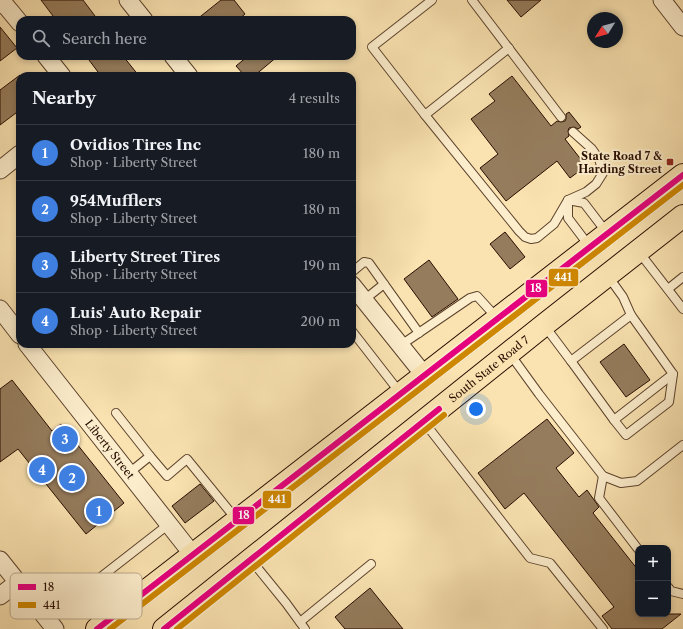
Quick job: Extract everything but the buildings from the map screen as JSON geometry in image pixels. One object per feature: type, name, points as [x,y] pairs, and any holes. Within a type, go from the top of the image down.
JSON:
[{"type":"main road","points":[[142,594],[683,175]]},
{"type":"main road","name":"South State Road 7","points":[[164,629],[607,275],[682,218]]},
{"type":"main road","points":[[509,353],[505,338],[506,328],[508,320],[519,302]]},
{"type":"main road","points":[[419,425],[427,396],[425,376]]},
{"type":"main road","points":[[97,629],[110,619]]},
{"type":"street","points":[[1,0],[16,18]]},
{"type":"street","points":[[128,0],[141,16]]},
{"type":"street","points":[[662,0],[683,27]]},
{"type":"street","points":[[49,60],[59,72]]},
{"type":"street","points":[[176,60],[186,72]]},
{"type":"street","points":[[0,170],[16,157]]},
{"type":"street","points":[[356,290],[425,376]]},
{"type":"street","points":[[0,309],[16,330]]},
{"type":"street","name":"Liberty Street","points":[[30,348],[193,555]]},
{"type":"street","points":[[0,560],[11,573]]},
{"type":"street","points":[[0,596],[10,588]]},
{"type":"lane","points":[[432,0],[372,47],[425,115],[525,237],[531,239],[537,238],[554,224],[568,200],[586,192],[596,184],[603,173],[599,159],[592,150],[573,132]]},
{"type":"lane","points":[[472,0],[561,117]]},
{"type":"lane","points":[[425,115],[509,48]]},
{"type":"lane","points":[[568,200],[584,203],[608,234]]},
{"type":"lane","points":[[568,200],[568,218],[590,248]]},
{"type":"lane","points":[[639,251],[683,309]]},
{"type":"lane","points":[[356,269],[364,262],[369,263],[419,333]]},
{"type":"lane","points":[[544,325],[626,435],[669,402],[673,374],[631,315],[624,297],[607,275]]},
{"type":"lane","points":[[668,289],[683,277]]},
{"type":"lane","points":[[364,300],[384,284]]},
{"type":"lane","points":[[401,345],[470,298],[477,296],[498,319]]},
{"type":"lane","points":[[571,361],[631,315]]},
{"type":"lane","points":[[356,336],[401,394]]},
{"type":"lane","points":[[509,353],[603,476],[622,483],[637,481],[683,445]]},
{"type":"lane","points":[[614,420],[673,374]]},
{"type":"lane","points":[[116,413],[166,476],[187,459],[237,521]]},
{"type":"lane","points":[[419,425],[530,558],[550,563],[603,629]]},
{"type":"lane","points":[[129,473],[150,456]]},
{"type":"lane","points":[[603,476],[599,498],[636,545]]},
{"type":"lane","points":[[111,573],[169,524]]},
{"type":"lane","points":[[251,560],[286,603],[302,626],[371,564]]},
{"type":"lane","points":[[671,591],[683,594]]},
{"type":"transit line","name":"18","points":[[142,594],[683,175]]},
{"type":"transit line","name":"441","points":[[142,604],[683,185]]},
{"type":"transit line","name":"18","points":[[164,629],[439,409]]},
{"type":"transit line","name":"441","points":[[177,629],[444,415]]},
{"type":"transit line","name":"18","points":[[97,629],[110,619]]},
{"type":"transit line","name":"441","points":[[110,629],[123,619]]},
{"type":"place","name":"State Road 7 & Harding Street","points":[[670,162]]},
{"type":"place","name":"Liberty Street Tires","points":[[65,439]]},
{"type":"place","name":"Luis' Auto Repair","points":[[42,470]]},
{"type":"place","name":"954Mufflers","points":[[72,478]]},
{"type":"place","name":"Ovidios Tires Inc","points":[[99,511]]}]
